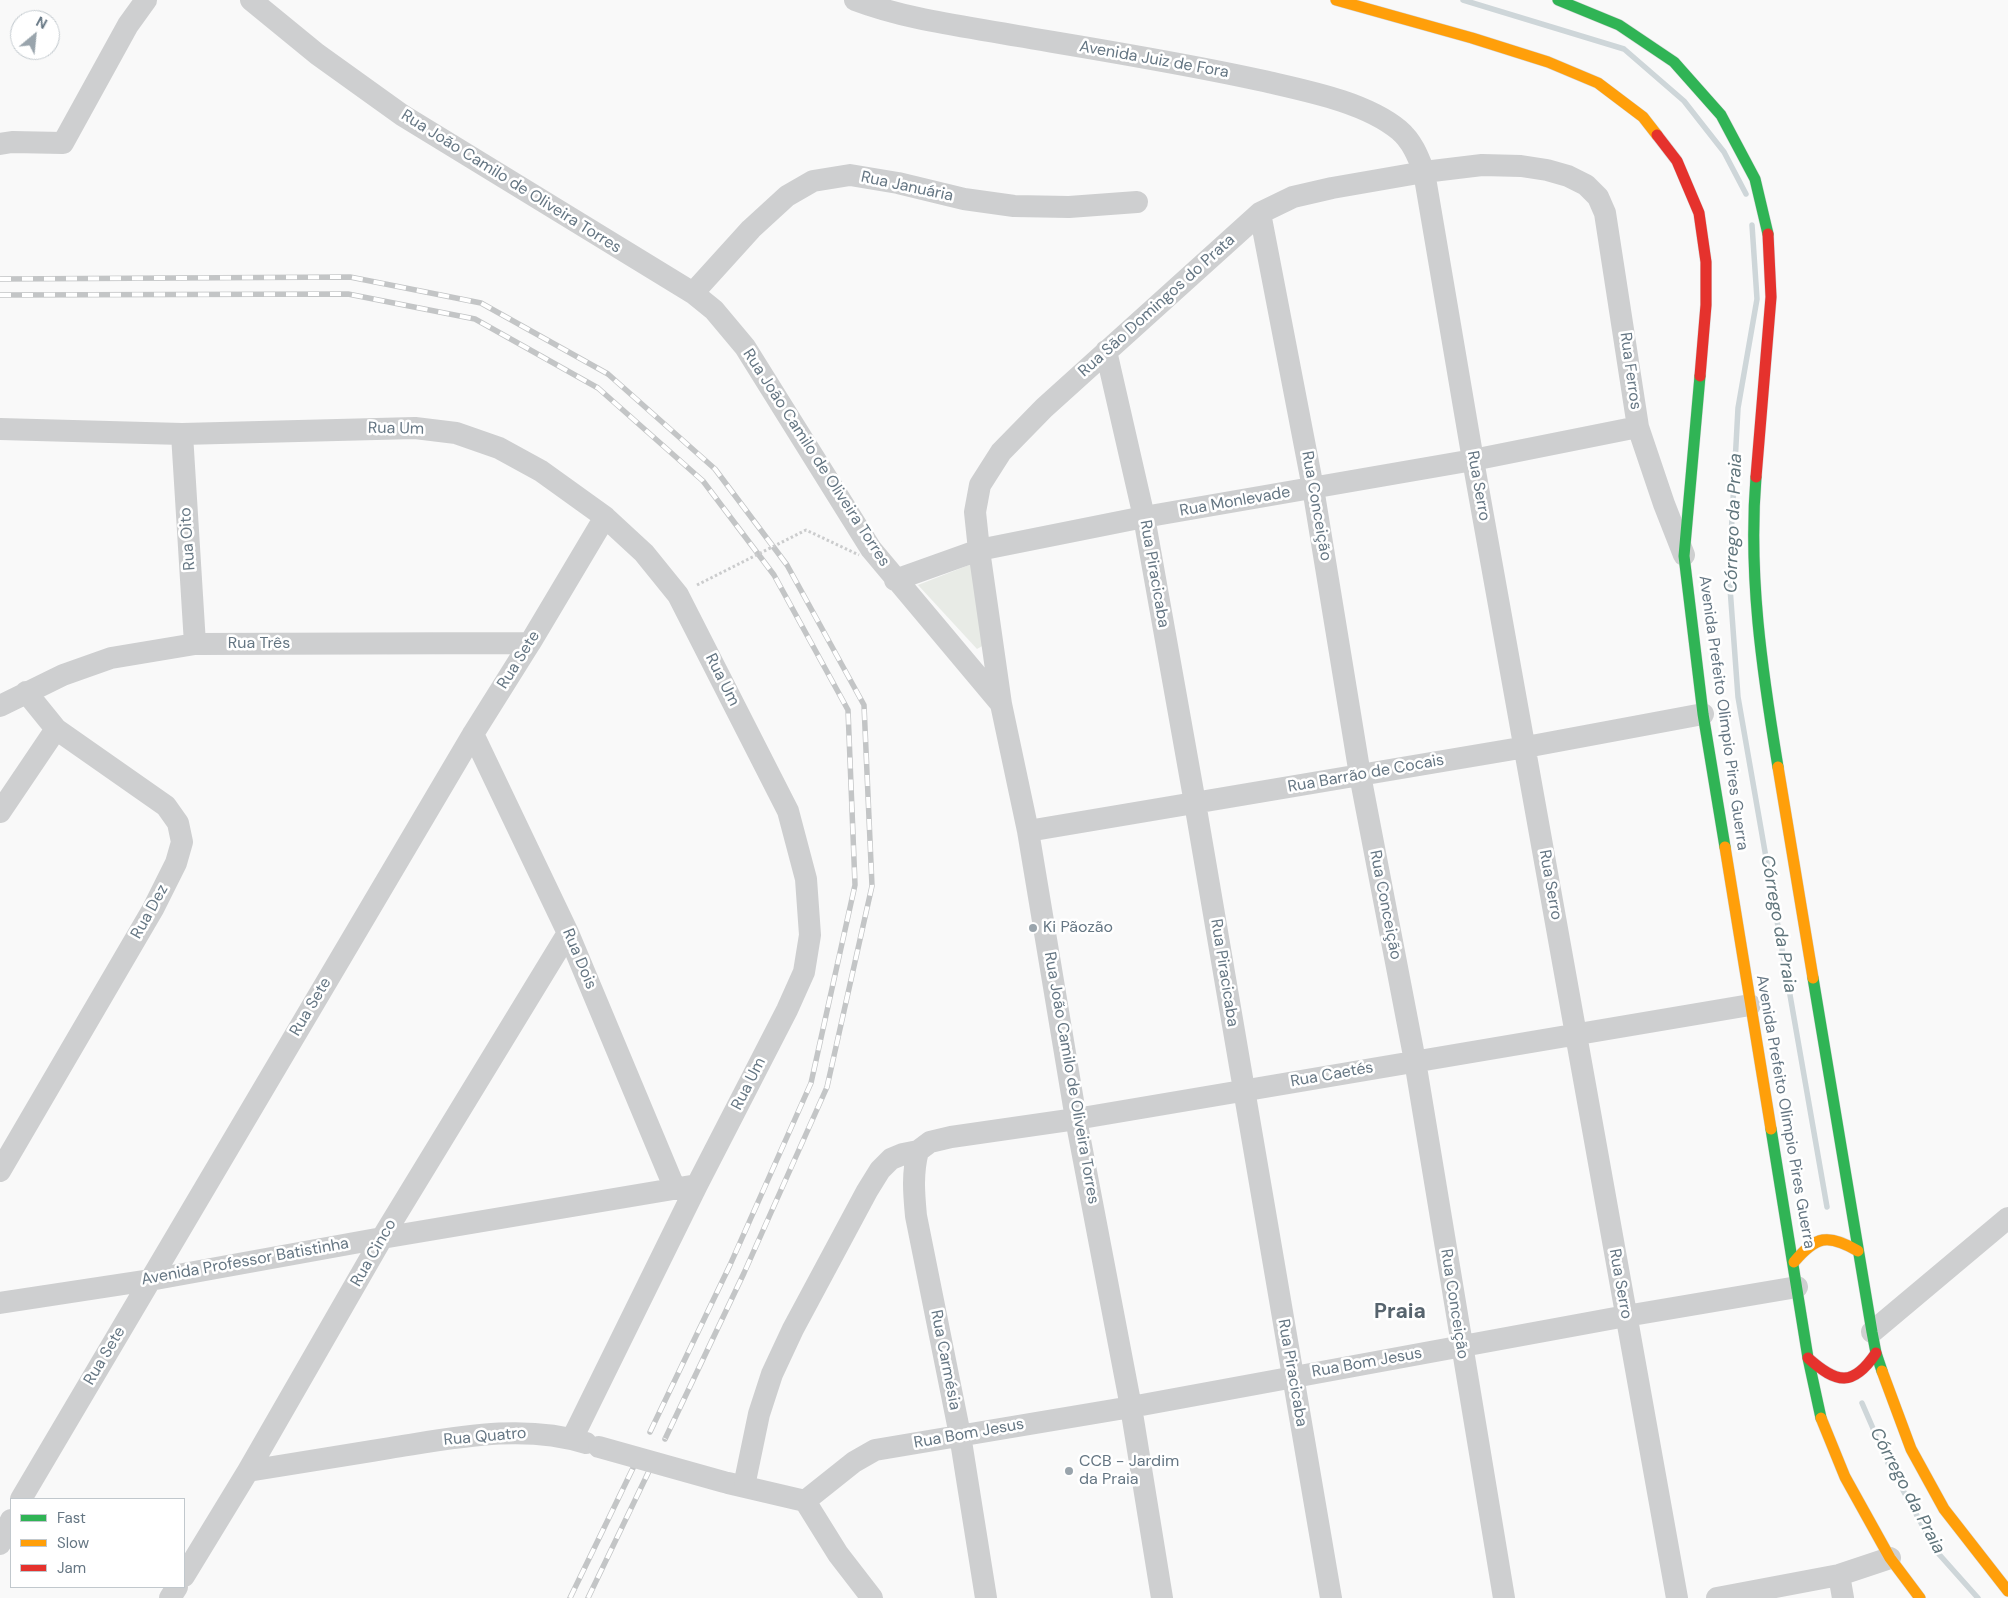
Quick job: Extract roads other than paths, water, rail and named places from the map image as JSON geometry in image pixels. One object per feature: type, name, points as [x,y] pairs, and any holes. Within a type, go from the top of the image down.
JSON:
[{"type":"main road","name":"Avenida Prefeito Olimpio Pires Guerra","points":[[1336,0],[1472,38],[1548,62],[1598,83],[1643,117],[1677,160],[1699,212],[1706,262],[1706,305],[1684,556],[1703,714],[1794,1262],[1808,1358],[1823,1425],[1845,1477],[1890,1558],[1920,1598]]},
{"type":"main road","points":[[1558,0],[1618,25],[1674,62],[1721,115],[1755,179],[1768,236],[1771,297],[1753,527],[1752,554],[1755,608],[1764,686],[1874,1343],[1911,1449],[1944,1509],[2008,1590]]},
{"type":"main road","points":[[1794,1262],[1809,1245],[1819,1240],[1830,1238],[1838,1239],[1858,1251]]},
{"type":"main road","points":[[1808,1358],[1823,1372],[1838,1379],[1852,1379],[1870,1364],[1874,1343]]},
{"type":"street","points":[[0,144],[12,142],[63,143],[128,26],[146,0]]},
{"type":"street","name":"Rua João Camilo de Oliveira Torres","points":[[251,0],[317,54],[402,115],[693,293],[714,310],[745,347],[871,549],[895,580],[1001,704],[1028,831],[1076,1119],[1131,1407],[1162,1598]]},
{"type":"street","name":"Avenida Juiz de Fora","points":[[856,0],[873,7],[919,19],[1196,66],[1290,87],[1348,103],[1380,117],[1400,130],[1414,146],[1424,172]]},
{"type":"street","name":"Rua São Domingos do Prata","points":[[1001,704],[979,550],[976,512],[980,484],[1001,452],[1044,408],[1260,213],[1293,197],[1332,188],[1424,172],[1482,165],[1521,166],[1547,170],[1568,176],[1586,185]]},
{"type":"street","name":"Rua Serro","points":[[1424,172],[1473,460],[1526,747],[1677,1598]]},
{"type":"street","name":"Rua Januária","points":[[693,293],[751,229],[787,196],[813,181],[850,175],[1014,206],[1069,207],[1137,202]]},
{"type":"street","name":"Rua Ferros","points":[[1586,185],[1598,196],[1605,212],[1638,427],[1684,556]]},
{"type":"street","name":"Rua Conceição","points":[[1260,213],[1314,488],[1360,775],[1415,1061],[1504,1598]]},
{"type":"street","name":"Rua Piracicaba","points":[[1106,351],[1144,517],[1195,803],[1331,1598]]},
{"type":"street","name":"Rua Monlevade","points":[[895,580],[979,550],[1144,517],[1473,460],[1638,427]]},
{"type":"street","name":"Rua Um","points":[[0,429],[182,434],[415,428],[456,433],[499,448],[541,471],[605,518],[644,553],[678,595],[788,811],[806,879],[810,935],[804,972],[787,1010],[697,1185],[572,1439]]},
{"type":"street","name":"Rua Oito","points":[[182,434],[195,644]]},
{"type":"street","name":"Rua Sete","points":[[22,1498],[473,734],[605,518]]},
{"type":"street","name":"Rua Três","points":[[0,706],[63,675],[111,658],[195,644],[530,643]]},
{"type":"street","name":"Rua Dez","points":[[0,1171],[153,909],[176,863],[182,842],[178,823],[166,806],[56,729],[26,692]]},
{"type":"street","name":"Rua Barrão de Cocais","points":[[1028,831],[1526,747],[1703,714]]},
{"type":"street","points":[[0,812],[56,729]]},
{"type":"street","name":"Rua Dois","points":[[473,734],[568,932],[675,1189]]},
{"type":"street","name":"Rua Cinco","points":[[185,1574],[248,1471],[382,1238],[568,932]]},
{"type":"street","name":"Rua Caetés","points":[[734,1484],[772,1374],[793,1329],[867,1191],[880,1170],[891,1159],[903,1154],[918,1152],[930,1142],[950,1137],[1076,1119],[1750,1005]]},
{"type":"street","name":"Rua Carmésia","points":[[918,1152],[914,1166],[913,1182],[916,1216],[960,1435],[986,1598]]},
{"type":"street","name":"Avenida Professor Batistinha","points":[[0,1303],[150,1280],[382,1238],[697,1185]]},
{"type":"street","points":[[1874,1343],[1916,1294],[2008,1218]]},
{"type":"street","name":"Rua Bom Jesus","points":[[805,1501],[848,1467],[874,1450],[1131,1407],[1626,1316],[1797,1287]]},
{"type":"street","name":"Rua Quatro","points":[[248,1471],[482,1435],[528,1432],[572,1439],[734,1484],[805,1501]]},
{"type":"street","points":[[805,1501],[838,1554],[872,1598]]},
{"type":"street","points":[[0,1544],[10,1522]]},
{"type":"street","points":[[1717,1598],[1839,1575],[1890,1558]]},
{"type":"street","points":[[1839,1575],[1843,1598]]},
{"type":"waterway","name":"Córrego da Praia","points":[[1463,0],[1624,49],[1684,101],[1724,152],[1746,194]]},
{"type":"waterway","name":"Córrego da Praia","points":[[1752,225],[1757,299],[1738,408],[1729,574],[1738,697],[1827,1207]]},
{"type":"waterway","name":"Córrego da Praia","points":[[1862,1403],[1888,1463],[1937,1552],[1978,1598]]},
{"type":"railway","points":[[0,279],[350,277],[481,303],[608,374],[715,469],[787,565],[864,705],[872,886],[827,1087],[744,1273],[665,1439]]},
{"type":"railway","points":[[0,295],[348,294],[475,319],[598,388],[703,481],[774,575],[848,710],[855,885],[811,1083],[730,1265],[650,1432]]},
{"type":"railway","points":[[570,1598],[634,1466]]},
{"type":"railway","points":[[588,1598],[649,1471]]},
{"type":"place","name":"Ki Pãozão","points":[[1033,928]]},
{"type":"place","name":"CCB - Jardim da Praia","points":[[1069,1471]]},
{"type":"district","name":"Praia","points":[[1400,1312]]}]
